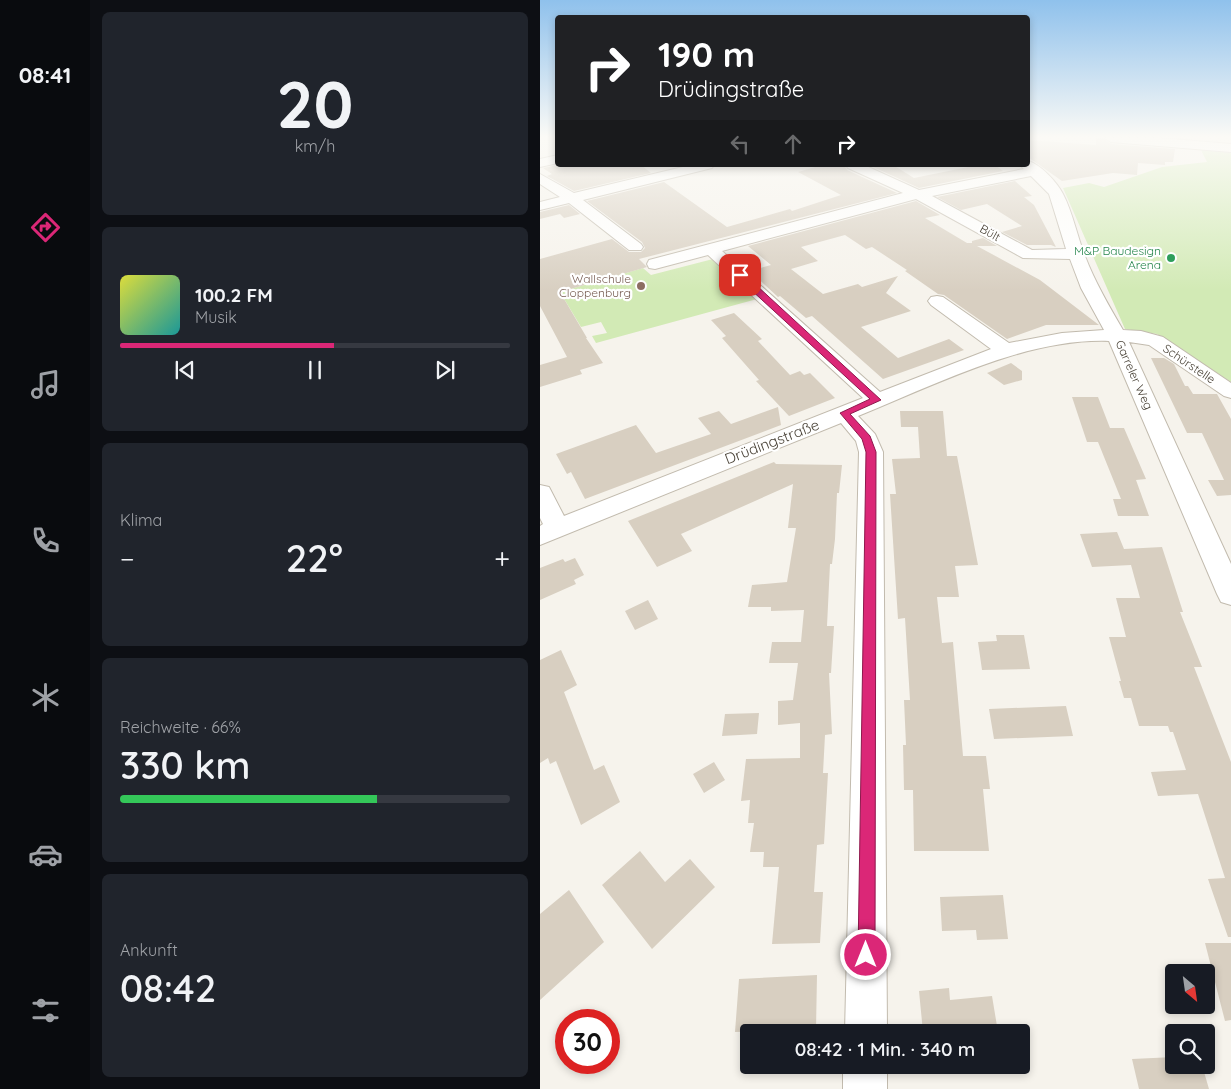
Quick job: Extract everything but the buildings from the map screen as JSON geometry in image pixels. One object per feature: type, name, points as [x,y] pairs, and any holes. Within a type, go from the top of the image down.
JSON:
[{"type":"street","points":[[557,189],[635,247]]},
{"type":"street","points":[[540,206],[610,189]]},
{"type":"street","name":"Bült","points":[[906,189],[1030,255],[1076,254]]},
{"type":"street","points":[[655,264],[941,189]]},
{"type":"street","name":"Garreler Weg","points":[[1053,189],[1090,288],[1116,335],[1231,594]]},
{"type":"street","points":[[712,250],[877,400]]},
{"type":"street","points":[[937,301],[1005,350]]},
{"type":"street","name":"Drüdingstraße","points":[[549,532],[1005,350],[1062,339],[1116,335]]},
{"type":"street","name":"Schürstelle","points":[[1116,335],[1141,337],[1156,341],[1231,392]]},
{"type":"street","points":[[844,413],[867,439],[871,452],[866,1024]]},
{"type":"street","points":[[540,493],[549,532]]},
{"type":"street","points":[[865,1074],[865,1089]]},
{"type":"green space","name":"M&P Baudesign Arena","points":[[1063,189],[1231,189],[1231,382],[1157,334],[1125,329]]},
{"type":"green space","points":[[713,259],[757,299],[596,343],[592,336],[607,333],[601,322],[581,327],[560,292],[643,268],[651,275]]},
{"type":"place","name":"M&P Baudesign Arena","points":[[1171,258]]},
{"type":"place","name":"Wallschule Cloppenburg","points":[[641,286]]},
{"type":"route","points":[[740,275],[877,400],[844,413],[867,439],[871,452],[866,955]]}]
